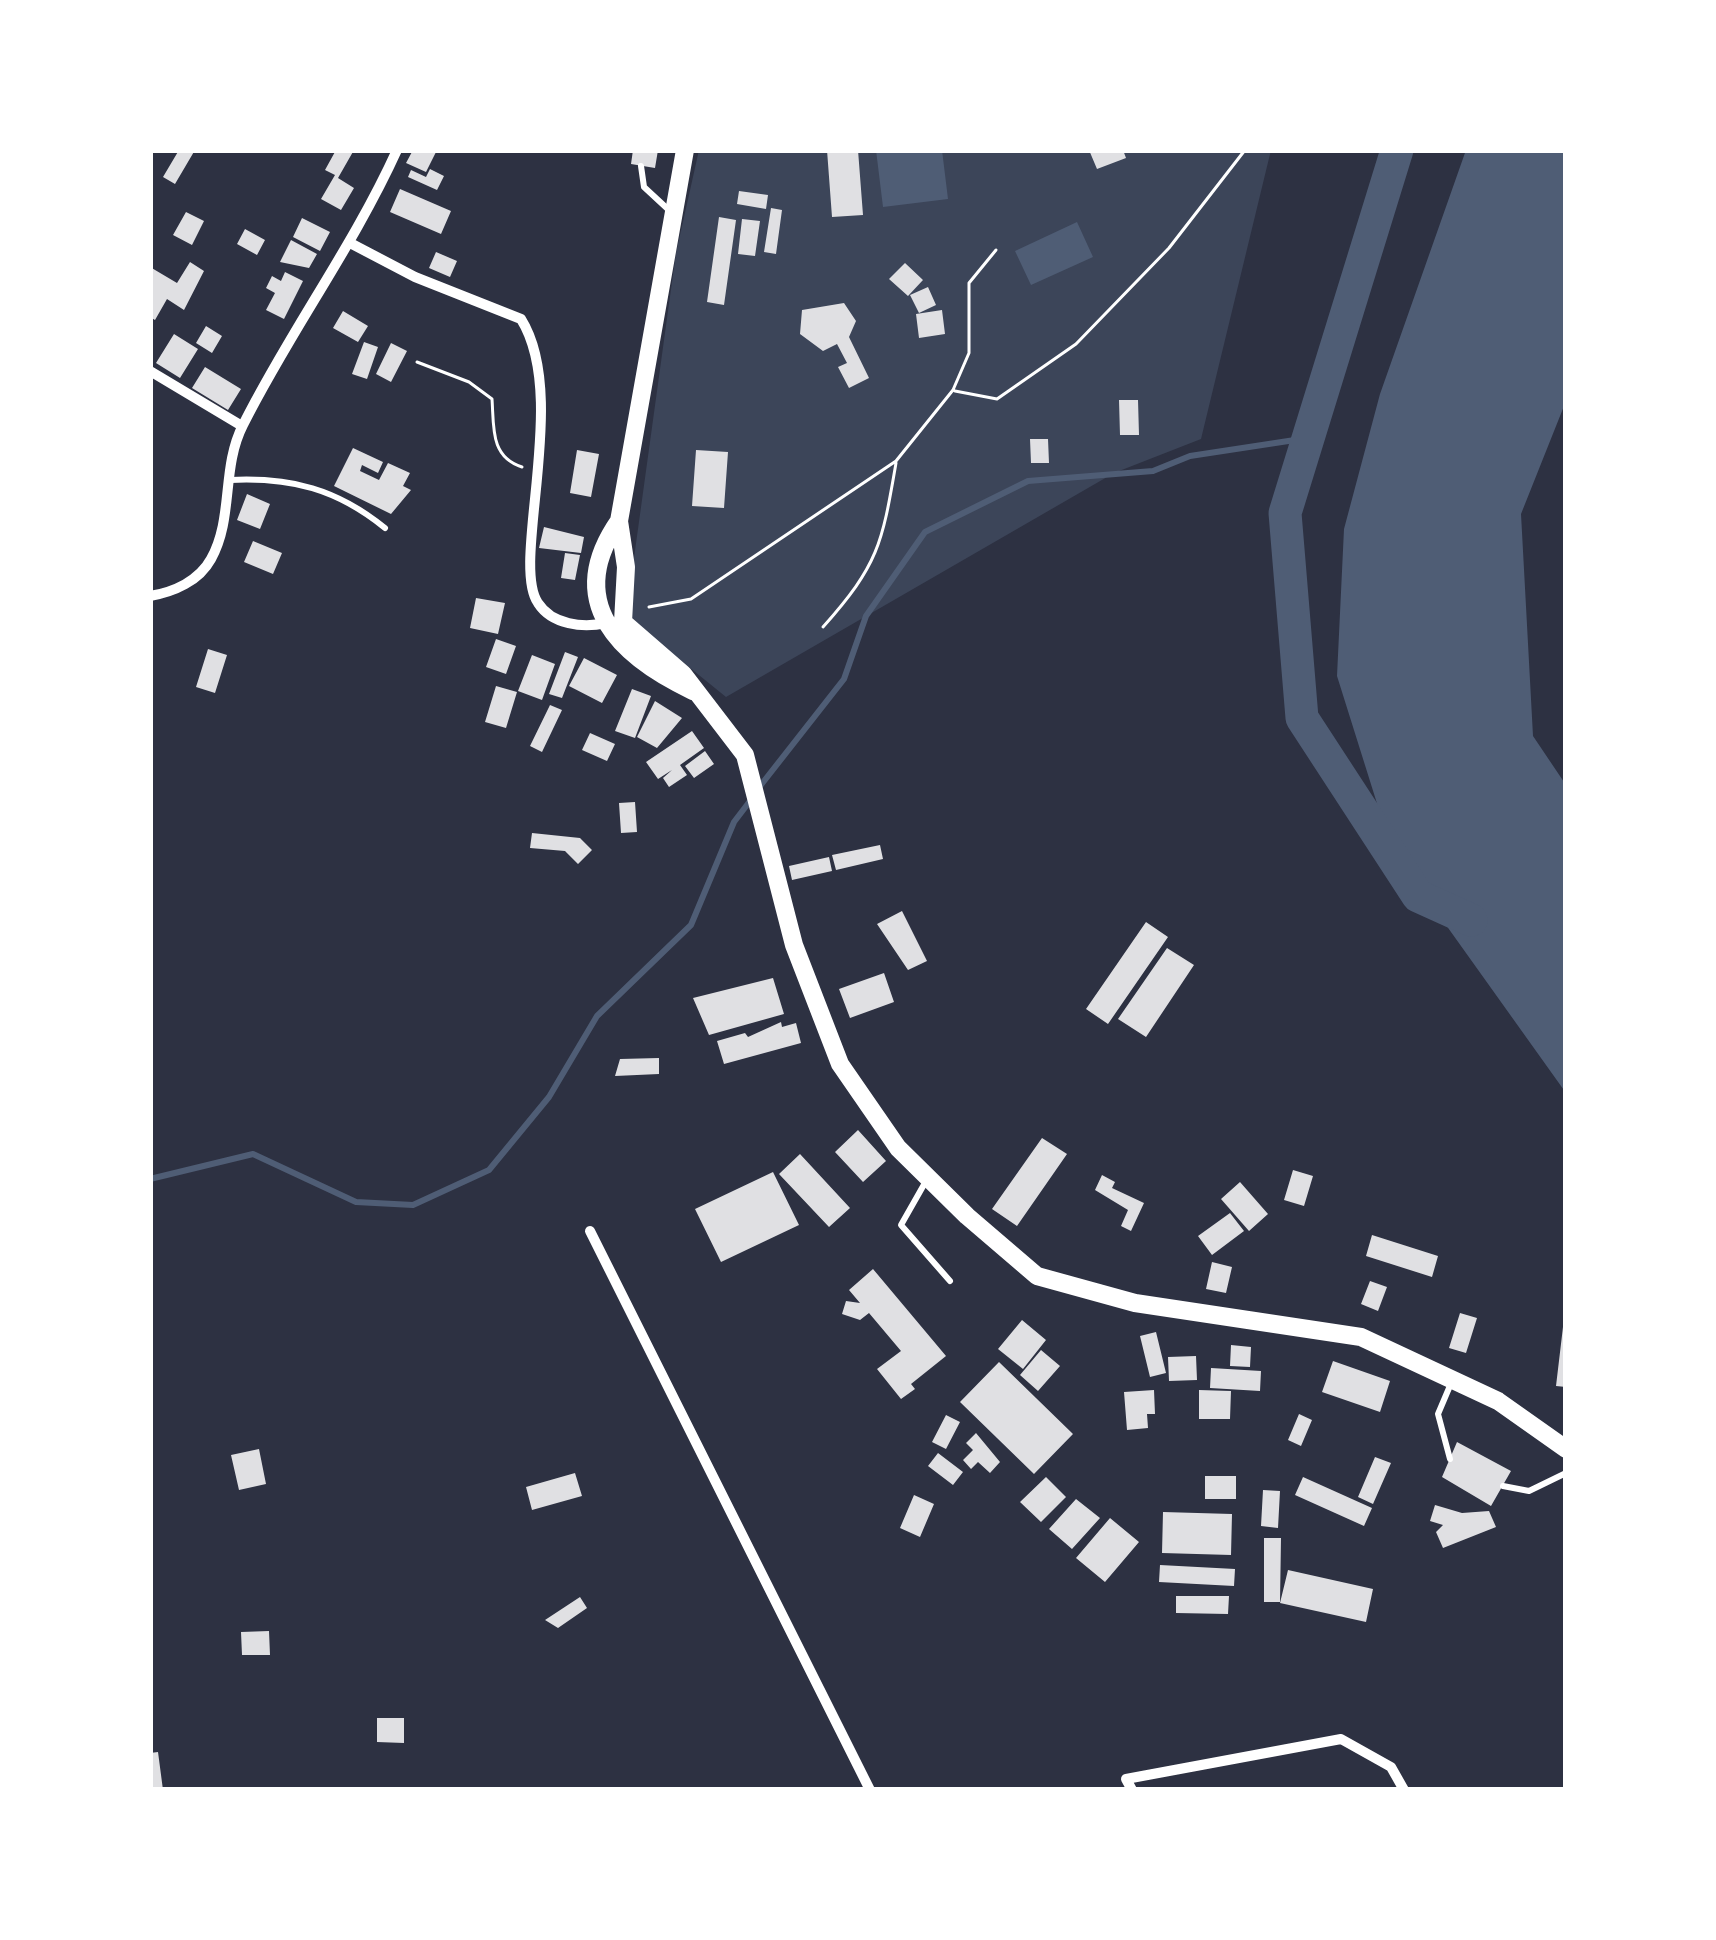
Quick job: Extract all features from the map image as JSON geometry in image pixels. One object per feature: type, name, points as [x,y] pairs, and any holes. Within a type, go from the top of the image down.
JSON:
[{"type":"highway","points":[[686,150],[620,521],[626,567],[613,620],[699,694],[745,755],[794,945],[840,1064],[898,1148],[1036,1276],[1135,1303],[1361,1337],[1453,1378],[1566,1449]]},
{"type":"street","points":[[150,596],[190,582],[210,563],[222,533],[226,480],[242,426],[352,244],[398,150]]},
{"type":"street","points":[[352,244],[416,277],[521,319],[538,360],[541,472],[531,571],[535,601],[552,618],[579,625],[613,620]]},
{"type":"street","points":[[150,371],[242,426]]},
{"type":"street","points":[[590,1231],[870,1790]]},
{"type":"street","points":[[1132,1790],[1126,1779],[1341,1738],[1391,1767],[1404,1790]]},
{"type":"lane","points":[[641,166],[644,187],[674,214]]},
{"type":"lane","points":[[226,480],[280,477],[312,487],[385,528]]},
{"type":"lane","points":[[928,1178],[901,1226],[950,1281]]},
{"type":"lane","points":[[1450,1459],[1438,1414],[1453,1378]]},
{"type":"lane","points":[[1503,1486],[1529,1490],[1566,1473]]},
{"type":"path","points":[[953,390],[998,399],[1076,344],[1169,248],[1245,150]]},
{"type":"path","points":[[649,608],[691,599],[896,461],[953,390],[969,353],[969,284],[996,250]]},
{"type":"path","points":[[417,362],[469,382],[492,399],[495,446],[510,463],[541,472]]},
{"type":"path","points":[[823,627],[861,585],[882,548],[896,461]]},
{"type":"shaded area","points":[[699,150],[1271,150],[1201,439],[1114,473],[726,697],[626,616],[676,253]]},
{"type":"shaded area","points":[[876,150],[942,150],[948,199],[883,207]]},
{"type":"shaded area","points":[[1466,150],[1566,150],[1566,401],[1521,514],[1533,736],[1566,785],[1566,1093],[1391,848],[1337,676],[1344,529],[1380,394]]},
{"type":"shaded area","points":[[1077,222],[1093,257],[1031,285],[1015,251]]},
{"type":"building","points":[[179,150],[195,150],[175,184],[163,177]]},
{"type":"building","points":[[336,150],[354,150],[338,178],[354,188],[341,210],[321,199],[335,175],[325,170]]},
{"type":"building","points":[[413,150],[437,150],[426,172],[406,163]]},
{"type":"building","points":[[633,150],[658,150],[655,168],[631,164]]},
{"type":"building","points":[[827,150],[858,150],[863,215],[832,217]]},
{"type":"building","points":[[1089,150],[1123,150],[1126,158],[1097,169]]},
{"type":"building","points":[[430,169],[444,176],[437,190],[408,177],[411,170],[426,177]]},
{"type":"building","points":[[400,189],[451,211],[441,234],[390,212]]},
{"type":"building","points":[[739,191],[768,195],[766,209],[737,204]]},
{"type":"building","points":[[771,208],[782,210],[776,254],[764,252]]},
{"type":"building","points":[[186,212],[204,221],[192,245],[173,235]]},
{"type":"building","points":[[719,217],[736,220],[724,305],[707,302]]},
{"type":"building","points":[[302,218],[330,232],[320,251],[293,237]]},
{"type":"building","points":[[742,219],[760,221],[755,256],[738,254]]},
{"type":"building","points":[[245,229],[265,240],[257,255],[237,244]]},
{"type":"building","points":[[291,240],[317,254],[309,268],[280,262]]},
{"type":"building","points":[[436,252],[457,261],[450,277],[429,268]]},
{"type":"building","points":[[190,262],[204,271],[184,310],[167,299],[155,320],[150,317],[150,267],[177,283]]},
{"type":"building","points":[[905,263],[923,280],[908,296],[889,279]]},
{"type":"building","points":[[285,272],[303,281],[284,319],[266,310],[275,293],[266,288],[272,276],[281,281]]},
{"type":"building","points":[[928,287],[936,305],[919,313],[910,295]]},
{"type":"building","points":[[844,303],[856,321],[849,337],[869,378],[849,388],[838,367],[847,363],[837,344],[823,351],[800,334],[802,310]]},
{"type":"building","points":[[942,310],[945,334],[919,338],[916,314]]},
{"type":"building","points":[[343,311],[368,326],[358,342],[333,328]]},
{"type":"building","points":[[206,326],[222,336],[212,353],[196,343]]},
{"type":"building","points":[[174,334],[198,349],[180,378],[156,363]]},
{"type":"building","points":[[364,342],[378,347],[367,379],[352,374]]},
{"type":"building","points":[[391,343],[407,351],[391,382],[376,374]]},
{"type":"building","points":[[205,367],[241,389],[228,410],[192,388]]},
{"type":"building","points":[[1119,400],[1138,400],[1139,435],[1120,435]]},
{"type":"building","points":[[1030,439],[1048,439],[1049,463],[1031,463]]},
{"type":"building","points":[[353,448],[383,462],[378,473],[362,465],[360,471],[379,480],[388,463],[410,473],[403,486],[411,490],[391,514],[334,486]]},
{"type":"building","points":[[577,450],[599,454],[591,497],[570,493]]},
{"type":"building","points":[[696,450],[728,452],[724,508],[692,506]]},
{"type":"building","points":[[247,494],[270,504],[260,529],[237,520]]},
{"type":"building","points":[[544,527],[584,537],[581,553],[539,548]]},
{"type":"building","points":[[253,541],[282,553],[273,574],[244,562]]},
{"type":"building","points":[[565,553],[580,555],[575,580],[561,578]]},
{"type":"building","points":[[476,598],[505,603],[498,634],[470,628]]},
{"type":"building","points":[[496,639],[516,646],[506,674],[486,667]]},
{"type":"building","points":[[208,649],[227,655],[215,693],[196,687]]},
{"type":"building","points":[[565,652],[578,657],[562,698],[549,694]]},
{"type":"building","points":[[532,655],[555,664],[542,700],[518,691]]},
{"type":"building","points":[[584,658],[617,675],[602,703],[569,686]]},
{"type":"building","points":[[496,686],[517,692],[506,728],[485,722]]},
{"type":"building","points":[[632,689],[651,696],[635,738],[615,731]]},
{"type":"building","points":[[655,701],[682,718],[657,748],[637,737]]},
{"type":"building","points":[[550,705],[562,710],[542,752],[530,746]]},
{"type":"building","points":[[692,731],[704,748],[680,765],[687,775],[669,787],[663,778],[672,770],[658,779],[646,762]]},
{"type":"building","points":[[590,733],[615,744],[607,761],[582,750]]},
{"type":"building","points":[[705,751],[714,764],[694,778],[685,766]]},
{"type":"building","points":[[635,802],[637,832],[621,833],[619,803]]},
{"type":"building","points":[[532,833],[580,838],[592,850],[578,864],[565,851],[530,848]]},
{"type":"building","points":[[880,845],[883,859],[836,870],[832,855]]},
{"type":"building","points":[[829,857],[832,871],[792,880],[789,866]]},
{"type":"building","points":[[902,911],[927,961],[908,970],[877,924]]},
{"type":"building","points":[[1146,922],[1168,937],[1108,1024],[1086,1009]]},
{"type":"building","points":[[1167,948],[1194,965],[1146,1037],[1118,1019]]},
{"type":"building","points":[[884,973],[894,1002],[850,1018],[839,989]]},
{"type":"building","points":[[773,978],[784,1014],[709,1035],[693,998]]},
{"type":"building","points":[[781,1022],[782,1027],[796,1023],[801,1043],[724,1064],[717,1041],[745,1033],[748,1037]]},
{"type":"building","points":[[659,1058],[659,1074],[615,1076],[620,1059]]},
{"type":"building","points":[[858,1130],[886,1161],[863,1182],[835,1152]]},
{"type":"building","points":[[1042,1138],[1067,1154],[1017,1226],[992,1209]]},
{"type":"building","points":[[800,1154],[850,1208],[829,1227],[779,1174]]},
{"type":"building","points":[[1293,1170],[1313,1176],[1304,1206],[1284,1200]]},
{"type":"building","points":[[773,1172],[799,1225],[721,1262],[695,1209]]},
{"type":"building","points":[[1102,1175],[1115,1182],[1112,1188],[1144,1203],[1131,1231],[1121,1226],[1128,1210],[1095,1190]]},
{"type":"building","points":[[1240,1182],[1268,1214],[1249,1231],[1221,1199]]},
{"type":"building","points":[[1230,1213],[1244,1231],[1212,1255],[1198,1236]]},
{"type":"building","points":[[1372,1235],[1438,1256],[1432,1277],[1366,1256]]},
{"type":"building","points":[[1212,1262],[1232,1267],[1226,1293],[1206,1289]]},
{"type":"building","points":[[873,1269],[946,1356],[911,1384],[915,1389],[901,1399],[877,1369],[901,1351],[869,1313],[860,1320],[842,1314],[846,1301],[860,1303],[849,1290]]},
{"type":"building","points":[[1370,1281],[1387,1287],[1378,1311],[1361,1304]]},
{"type":"building","points":[[1460,1313],[1477,1318],[1466,1353],[1449,1348]]},
{"type":"building","points":[[1022,1320],[1046,1340],[1023,1369],[998,1349]]},
{"type":"building","points":[[1566,1327],[1566,1387],[1556,1386]]},
{"type":"building","points":[[1156,1332],[1166,1373],[1150,1377],[1140,1336]]},
{"type":"building","points":[[1231,1345],[1251,1347],[1250,1367],[1230,1366]]},
{"type":"building","points":[[1041,1350],[1060,1366],[1038,1391],[1020,1375]]},
{"type":"building","points":[[1196,1356],[1197,1380],[1169,1381],[1168,1357]]},
{"type":"building","points":[[1333,1361],[1390,1381],[1380,1412],[1322,1392]]},
{"type":"building","points":[[999,1362],[1073,1434],[1034,1474],[960,1402]]},
{"type":"building","points":[[1211,1368],[1261,1371],[1260,1391],[1210,1388]]},
{"type":"building","points":[[1154,1390],[1155,1414],[1147,1414],[1148,1428],[1127,1430],[1124,1392]]},
{"type":"building","points":[[1199,1390],[1231,1391],[1230,1419],[1199,1419]]},
{"type":"building","points":[[1299,1414],[1312,1420],[1301,1446],[1288,1440]]},
{"type":"building","points":[[946,1415],[960,1422],[946,1449],[932,1442]]},
{"type":"building","points":[[976,1433],[1000,1462],[990,1473],[978,1462],[971,1469],[963,1460],[973,1450],[966,1443]]},
{"type":"building","points":[[1457,1442],[1511,1471],[1491,1506],[1442,1477]]},
{"type":"building","points":[[259,1449],[266,1484],[239,1490],[231,1455]]},
{"type":"building","points":[[938,1453],[963,1472],[953,1485],[928,1466]]},
{"type":"building","points":[[1375,1457],[1391,1463],[1373,1504],[1358,1497]]},
{"type":"building","points":[[575,1473],[582,1496],[532,1510],[526,1487]]},
{"type":"building","points":[[1205,1476],[1236,1476],[1236,1499],[1205,1499]]},
{"type":"building","points":[[1046,1477],[1066,1497],[1041,1522],[1020,1502]]},
{"type":"building","points":[[1303,1477],[1372,1508],[1364,1526],[1295,1495]]},
{"type":"building","points":[[1263,1490],[1280,1491],[1278,1528],[1261,1526]]},
{"type":"building","points":[[914,1495],[934,1504],[920,1537],[900,1528]]},
{"type":"building","points":[[1076,1499],[1100,1518],[1072,1549],[1049,1529]]},
{"type":"building","points":[[1435,1505],[1462,1513],[1489,1511],[1496,1527],[1443,1548],[1436,1532],[1443,1525],[1430,1521]]},
{"type":"building","points":[[1163,1512],[1232,1514],[1231,1555],[1162,1553]]},
{"type":"building","points":[[1110,1518],[1139,1542],[1105,1582],[1076,1558]]},
{"type":"building","points":[[1264,1538],[1281,1538],[1280,1602],[1264,1602]]},
{"type":"building","points":[[1160,1565],[1235,1569],[1234,1586],[1159,1582]]},
{"type":"building","points":[[1288,1570],[1373,1589],[1366,1622],[1280,1603]]},
{"type":"building","points":[[1176,1596],[1229,1596],[1228,1614],[1176,1613]]},
{"type":"building","points":[[580,1597],[587,1608],[558,1628],[545,1620]]},
{"type":"building","points":[[269,1631],[270,1655],[242,1655],[241,1632]]},
{"type":"building","points":[[377,1718],[404,1718],[404,1743],[377,1742]]},
{"type":"building","points":[[158,1752],[163,1790],[150,1790],[150,1753]]},
{"type":"waterway","points":[[1397,150],[1285,513],[1302,718],[1418,896],[1471,920]]},
{"type":"waterway","points":[[757,790],[844,679],[866,616],[925,532],[1028,481],[1153,471],[1190,456],[1308,438]]},
{"type":"waterway","points":[[150,1179],[253,1154],[356,1202],[413,1205],[489,1170],[549,1097],[597,1016],[691,925],[734,822],[750,801]]}]
